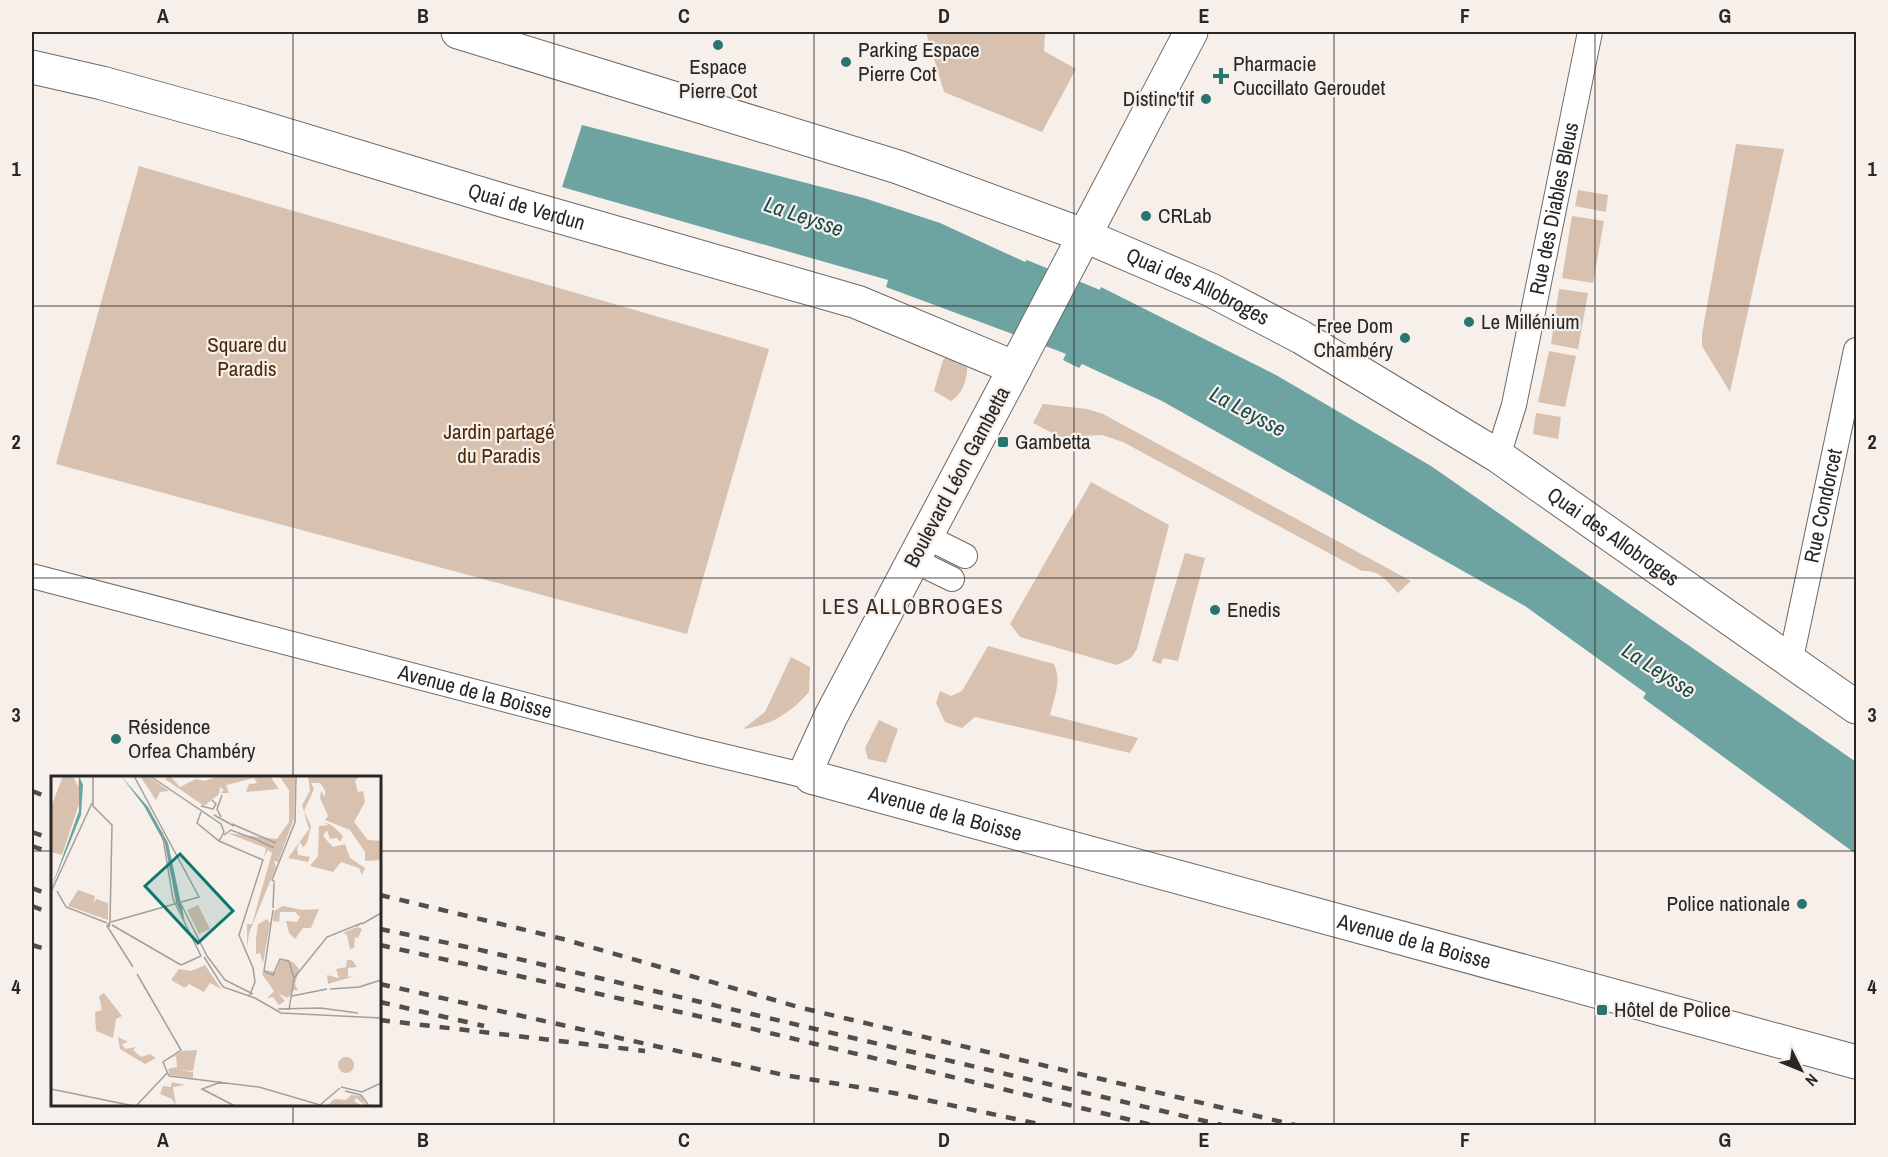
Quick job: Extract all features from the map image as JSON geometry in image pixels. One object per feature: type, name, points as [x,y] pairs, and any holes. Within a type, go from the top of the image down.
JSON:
[{"type":"main road","name":"Quai des Allobroges","points":[[458,32],[897,167],[1083,235],[1211,290],[1301,337],[1498,456],[1857,707]]},
{"type":"main road","points":[[1083,235],[1191,32]]},
{"type":"main road","name":"Quai de Verdun","points":[[32,67],[102,83],[243,122],[505,201],[857,302],[1022,354]]},
{"type":"main road","name":"Boulevard Léon Gambetta","points":[[811,777],[809,764],[831,716],[1083,235]]},
{"type":"main road","name":"Avenue de la Boisse","points":[[811,777],[1857,1062]]},
{"type":"street","name":"Rue des Diables Bleus","points":[[1498,456],[1514,405],[1590,32]]},
{"type":"street","name":"Rue Condorcet","points":[[1784,658],[1794,649],[1857,350]]},
{"type":"street","points":[[919,548],[965,556]]},
{"type":"street","points":[[919,548],[952,579]]},
{"type":"street","name":"Avenue de la Boisse","points":[[32,576],[694,749],[811,777]]},
{"type":"green space","points":[[926,32],[1045,32],[1044,51],[1076,69],[1042,132],[944,92]]},
{"type":"green space","points":[[1736,144],[1784,149],[1730,392],[1702,346],[1702,334]]},
{"type":"green space","name":"Square du Paradis","points":[[139,166],[769,349],[687,634],[56,464]]},
{"type":"green space","points":[[1578,190],[1608,195],[1606,212],[1575,206]]},
{"type":"green space","points":[[1572,216],[1604,221],[1593,283],[1562,278]]},
{"type":"green space","points":[[1559,289],[1588,293],[1578,349],[1551,344]]},
{"type":"green space","points":[[1549,351],[1576,356],[1565,407],[1538,402]]},
{"type":"green space","points":[[948,355],[967,366],[963,386],[951,401],[934,391],[943,360]]},
{"type":"green space","points":[[1043,404],[1087,409],[1103,414],[1411,581],[1398,593],[1378,574],[1362,571],[1123,442],[1102,435],[1060,437],[1033,423]]},
{"type":"green space","points":[[1536,413],[1561,417],[1558,439],[1533,434]]},
{"type":"green space","points":[[1091,482],[1169,525],[1137,649],[1131,658],[1117,665],[1020,637],[1010,624]]},
{"type":"green space","points":[[1185,553],[1205,558],[1178,661],[1163,658],[1161,664],[1152,661]]},
{"type":"green space","points":[[988,646],[1054,664],[1057,683],[1050,715],[1138,738],[1130,753],[975,717],[962,728],[945,722],[936,703],[940,691],[951,696],[962,691]]},
{"type":"green space","points":[[791,657],[810,667],[809,692],[779,717],[763,725],[743,729],[765,712]]},
{"type":"green space","points":[[879,720],[898,729],[886,763],[868,759],[865,748]]},
{"type":"water","name":"La Leysse","points":[[582,125],[864,198],[940,223],[1025,262],[1027,260],[1100,290],[1101,287],[1276,375],[1431,466],[1856,762],[1856,854],[1643,698],[1646,693],[1525,606],[1162,401],[1082,364],[1079,368],[1063,360],[1066,354],[886,287],[888,280],[562,187]]},
{"type":"railway","points":[[32,791],[51,799]]},
{"type":"railway","points":[[32,832],[51,839]]},
{"type":"railway","points":[[32,846],[51,853]]},
{"type":"railway","points":[[32,888],[51,896]]},
{"type":"railway","points":[[381,895],[563,939],[802,1008],[1299,1126]]},
{"type":"railway","points":[[32,906],[51,914]]},
{"type":"railway","points":[[381,929],[472,948],[1226,1126]]},
{"type":"railway","points":[[32,945],[51,951]]},
{"type":"railway","points":[[381,945],[720,1021],[1156,1126]]},
{"type":"railway","points":[[381,984],[784,1075],[894,1093],[1048,1126]]},
{"type":"railway","points":[[381,1002],[484,1026]]},
{"type":"railway","points":[[381,1020],[645,1051]]},
{"type":"place","name":"Espace Pierre Cot","points":[[718,45]]},
{"type":"place","name":"Parking Espace Pierre Cot","points":[[846,62]]},
{"type":"place","name":"Pharmacie Cuccillato Geroudet","points":[[1221,76]]},
{"type":"place","name":"Distinc'tif","points":[[1206,99]]},
{"type":"place","name":"CRLab","points":[[1146,216]]},
{"type":"place","name":"Le Millénium","points":[[1469,322]]},
{"type":"place","name":"Free Dom Chambéry","points":[[1405,338]]},
{"type":"place","name":"Gambetta","points":[[1003,442]]},
{"type":"place","name":"Enedis","points":[[1215,610]]},
{"type":"place","name":"Résidence Orfea Chambéry","points":[[116,739]]},
{"type":"place","name":"Police nationale","points":[[1802,904]]},
{"type":"place","name":"Hôtel de Police","points":[[1602,1010]]},
{"type":"district","name":"LES ALLOBROGES","points":[[913,606]]},
{"type":"park label","name":"Jardin partagé du Paradis","points":[[499,444]]}]
